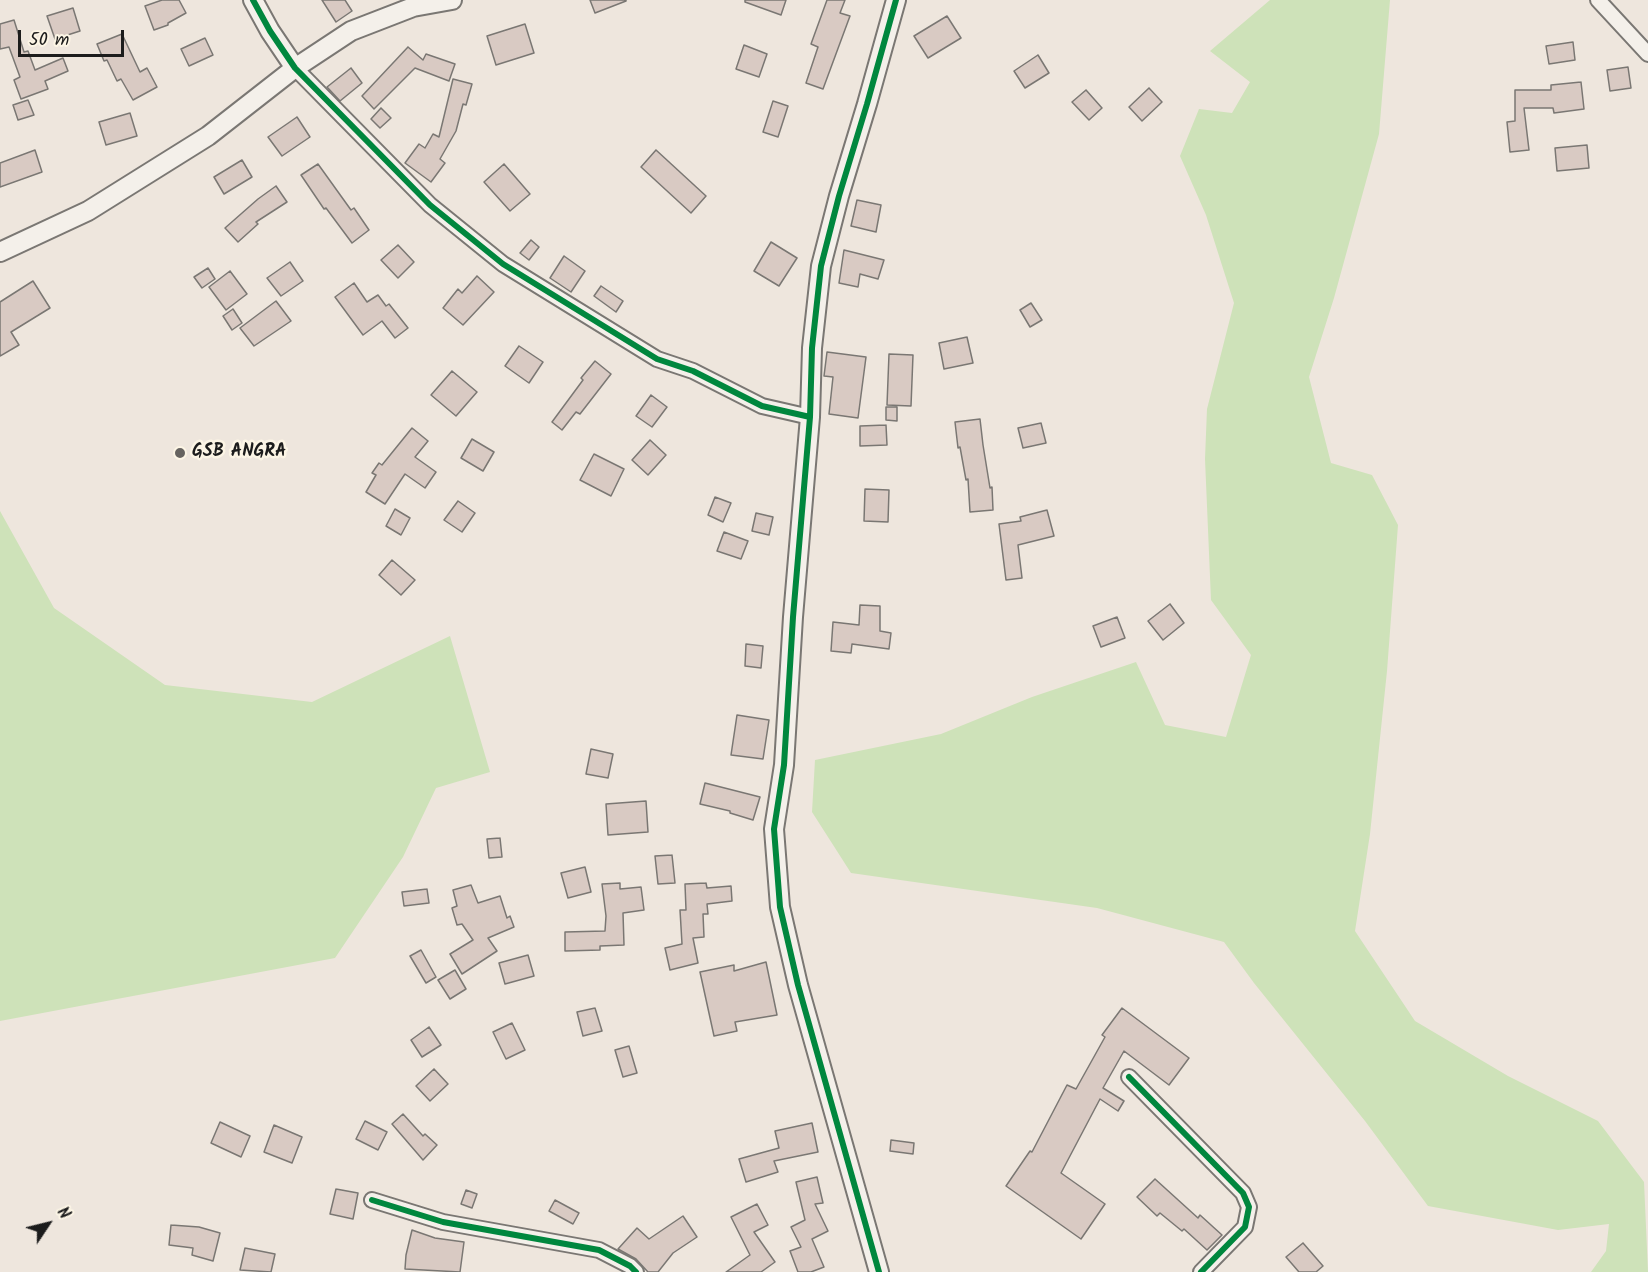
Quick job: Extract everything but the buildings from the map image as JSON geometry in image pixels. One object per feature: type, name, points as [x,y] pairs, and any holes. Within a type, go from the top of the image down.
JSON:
[{"type":"street","points":[[253,0],[270,31],[295,68],[430,205],[503,264],[657,359],[693,371],[762,406],[810,417]]},
{"type":"street","points":[[0,252],[88,211],[208,136],[295,68],[351,31],[413,7],[452,0]]},
{"type":"street","points":[[879,1272],[801,996],[780,907],[774,829],[784,765],[793,617],[810,417],[812,348],[821,267],[839,196],[896,0]]},
{"type":"street","points":[[1598,0],[1648,54]]},
{"type":"street","points":[[1129,1077],[1244,1193],[1249,1207],[1245,1227],[1201,1272]]},
{"type":"street","points":[[372,1200],[442,1222],[599,1250],[630,1266],[636,1272]]},
{"type":"green space","points":[[1270,0],[1390,0],[1379,134],[1334,298],[1309,377],[1331,463],[1372,475],[1398,525],[1387,671],[1370,834],[1355,931],[1415,1021],[1508,1076],[1598,1121],[1644,1182],[1648,1272],[1591,1272],[1606,1251],[1609,1224],[1558,1230],[1428,1206],[1365,1121],[1254,983],[1224,942],[1097,908],[851,873],[812,812],[815,760],[941,734],[1032,697],[1136,662],[1165,725],[1226,737],[1251,655],[1211,600],[1205,459],[1207,409],[1234,303],[1206,215],[1180,156],[1199,109],[1232,113],[1250,82],[1210,51]]},
{"type":"green space","points":[[0,511],[54,608],[165,685],[312,702],[450,636],[490,772],[436,788],[403,857],[335,958],[0,1021]]},
{"type":"cycle path","points":[[253,0],[270,31],[295,68],[430,205],[503,264],[657,359],[693,371],[762,406],[810,417]]},
{"type":"cycle path","points":[[879,1272],[798,985],[780,907],[774,829],[784,765],[793,617],[810,417],[812,348],[821,266],[896,0]]},
{"type":"cycle path","points":[[1129,1077],[1243,1193],[1249,1207],[1245,1227],[1201,1272]]},
{"type":"cycle path","points":[[372,1200],[443,1222],[599,1250],[630,1266],[636,1272]]},
{"type":"place","name":"GSB ANGRA","points":[[180,453]]}]
